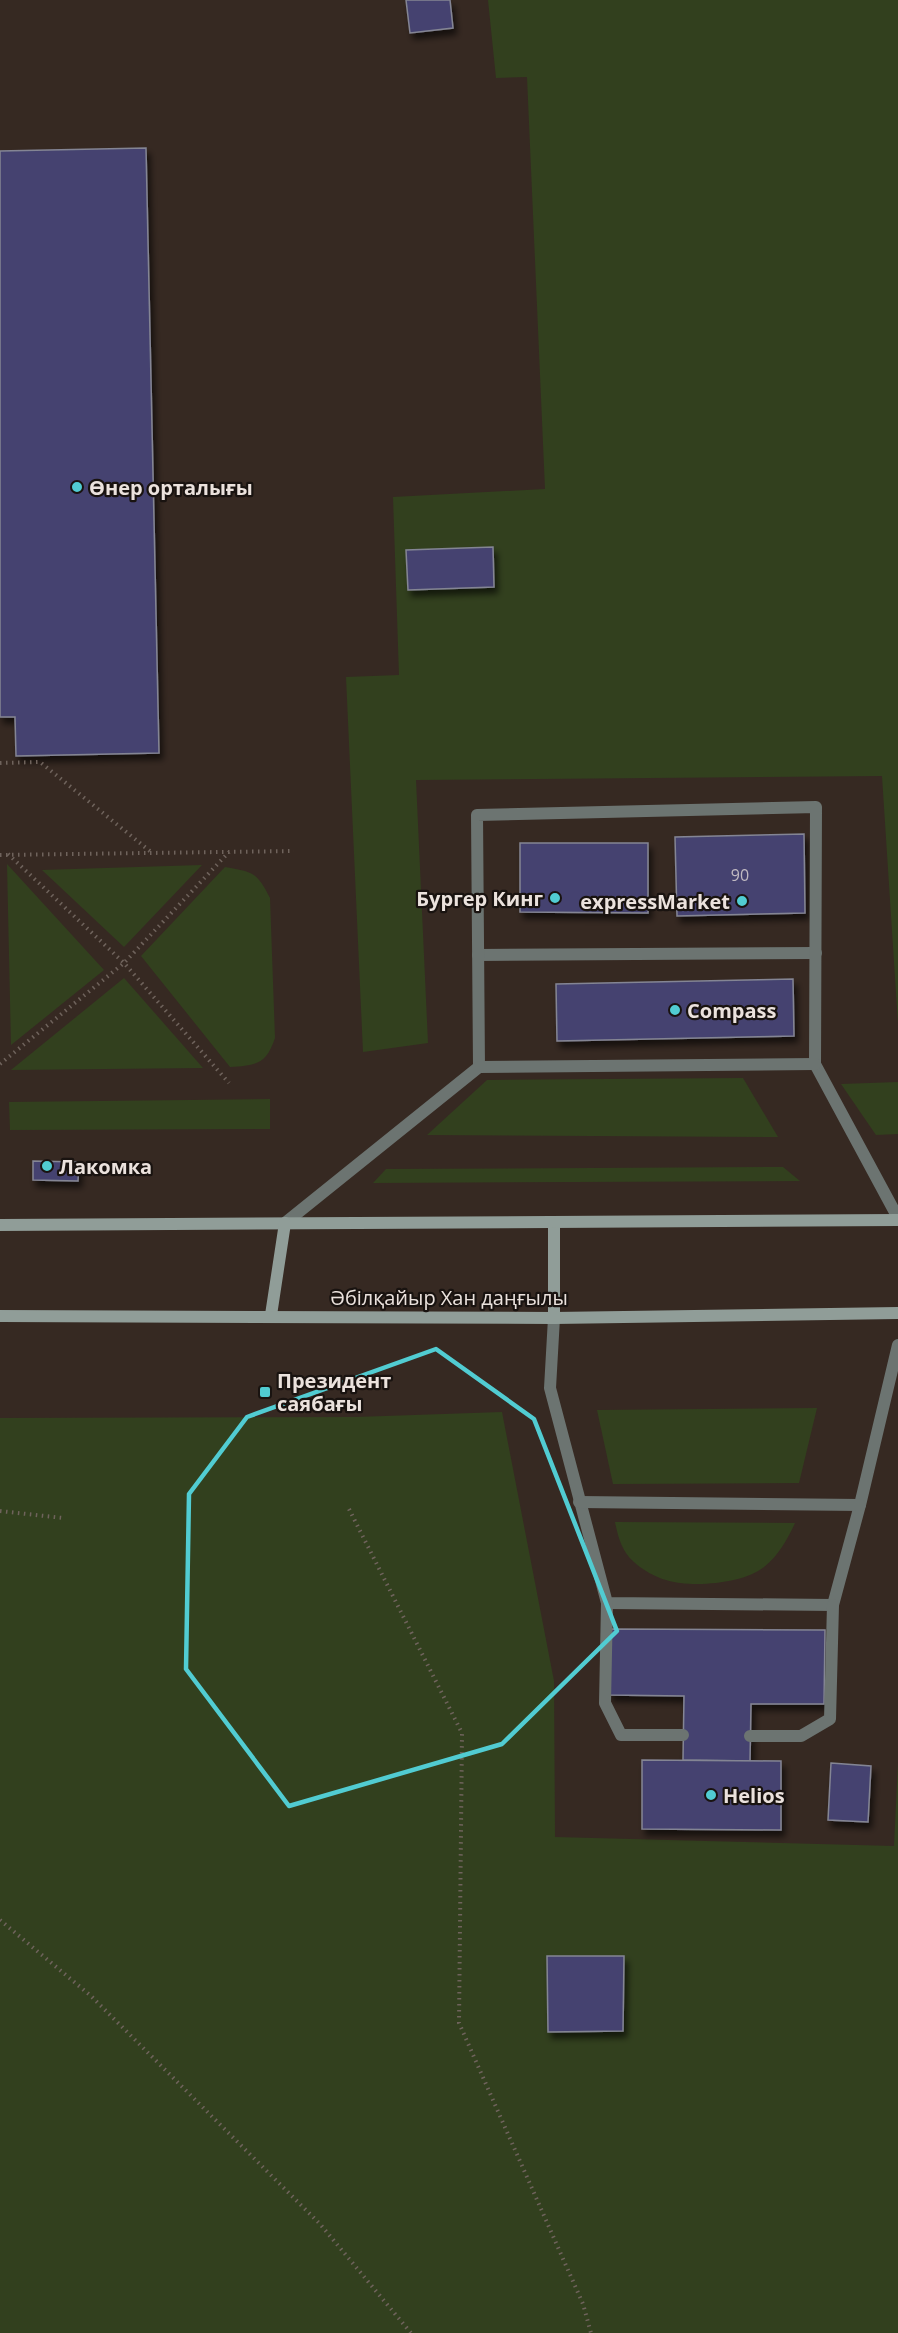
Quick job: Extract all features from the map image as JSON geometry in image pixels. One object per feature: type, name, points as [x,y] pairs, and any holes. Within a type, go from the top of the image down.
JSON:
[{"type":"main road","points":[[0,1225],[898,1219]]},
{"type":"main road","points":[[554,1222],[554,1318]]},
{"type":"main road","points":[[271,1315],[285,1223]]},
{"type":"main road","name":"Әбілқайыр Хан даңғылы","points":[[0,1316],[271,1315],[554,1318],[898,1313]]},
{"type":"lane","points":[[479,1067],[477,815],[816,807],[815,1064],[898,1219]]},
{"type":"lane","points":[[478,955],[816,953]]},
{"type":"lane","points":[[285,1223],[479,1067],[815,1064]]},
{"type":"lane","points":[[554,1318],[550,1388],[607,1603],[605,1703],[621,1735],[683,1735]]},
{"type":"lane","points":[[750,1736],[801,1736],[830,1719],[833,1605],[860,1505],[898,1345]]},
{"type":"lane","points":[[579,1502],[860,1505]]},
{"type":"lane","points":[[607,1603],[833,1605]]},
{"type":"path","points":[[0,763],[40,762],[151,852]]},
{"type":"path","points":[[0,855],[294,851]]},
{"type":"path","points":[[0,1064],[124,963],[229,852]]},
{"type":"path","points":[[8,854],[124,963],[229,1083]]},
{"type":"path","points":[[349,1509],[462,1733],[459,2023],[583,2304],[591,2333]]},
{"type":"path","points":[[0,1511],[63,1518]]},
{"type":"path","points":[[0,1920],[91,1996],[320,2224],[411,2333]]},
{"type":"highlighted area","points":[[436,1349],[534,1419],[617,1631],[502,1744],[289,1806],[186,1669],[189,1494],[247,1417]]},
{"type":"green space","points":[[488,0],[898,0],[898,1024],[882,776],[416,780],[428,1043],[363,1052],[346,677],[399,675],[393,497],[545,489],[527,77],[496,78]]},
{"type":"green space","points":[[7,864],[104,970],[11,1045]]},
{"type":"green space","points":[[202,865],[124,947],[42,870]]},
{"type":"green space","points":[[225,867],[253,875],[270,898],[275,1038],[264,1059],[253,1064],[230,1067],[141,956]]},
{"type":"green space","points":[[124,978],[203,1068],[11,1070]]},
{"type":"green space","points":[[743,1078],[778,1137],[427,1135],[487,1080]]},
{"type":"green space","points":[[898,1082],[898,1134],[876,1135],[841,1084]]},
{"type":"green space","points":[[270,1099],[270,1129],[10,1130],[9,1102]]},
{"type":"green space","points":[[783,1167],[800,1181],[373,1183],[386,1169]]},
{"type":"green space","points":[[817,1408],[799,1483],[613,1484],[597,1410]]},
{"type":"green space","points":[[502,1412],[554,1681],[555,1837],[894,1846],[898,1762],[898,2333],[0,2333],[0,1418],[356,1417]]},
{"type":"green space","points":[[615,1522],[795,1523],[774,1557],[755,1573],[730,1581],[689,1584],[666,1580],[654,1575],[630,1558],[619,1539]]},
{"type":"building","points":[[406,0],[450,0],[453,28],[410,33]]},
{"type":"building","name":"Өнер орталығы","points":[[146,148],[159,753],[16,756],[15,717],[0,717],[0,151]]},
{"type":"building","points":[[493,547],[494,587],[408,590],[406,550]]},
{"type":"building","points":[[804,834],[805,913],[677,916],[675,837]]},
{"type":"building","points":[[520,843],[648,843],[648,913],[520,912]]},
{"type":"building","name":"Compass","points":[[793,979],[794,1036],[557,1041],[556,984]]},
{"type":"building","points":[[33,1161],[79,1162],[78,1181],[33,1180]]},
{"type":"building","points":[[610,1629],[825,1630],[824,1704],[751,1704],[750,1761],[683,1760],[684,1696],[609,1695]]},
{"type":"building","name":"Helios","points":[[642,1760],[781,1761],[781,1830],[642,1829]]},
{"type":"building","points":[[831,1763],[871,1766],[868,1822],[828,1820]]},
{"type":"building","points":[[547,1956],[624,1956],[623,2031],[548,2032]]},
{"type":"place","name":"Өнер орталығы","points":[[77,487]]},
{"type":"place","name":"Бургер Кинг","points":[[555,898]]},
{"type":"place","name":"expressMarket","points":[[742,901]]},
{"type":"place","name":"Compass","points":[[675,1010]]},
{"type":"place","name":"Лакомка","points":[[47,1166]]},
{"type":"place","name":"Президент саябағы","points":[[265,1392]]},
{"type":"place","name":"Helios","points":[[711,1795]]}]
